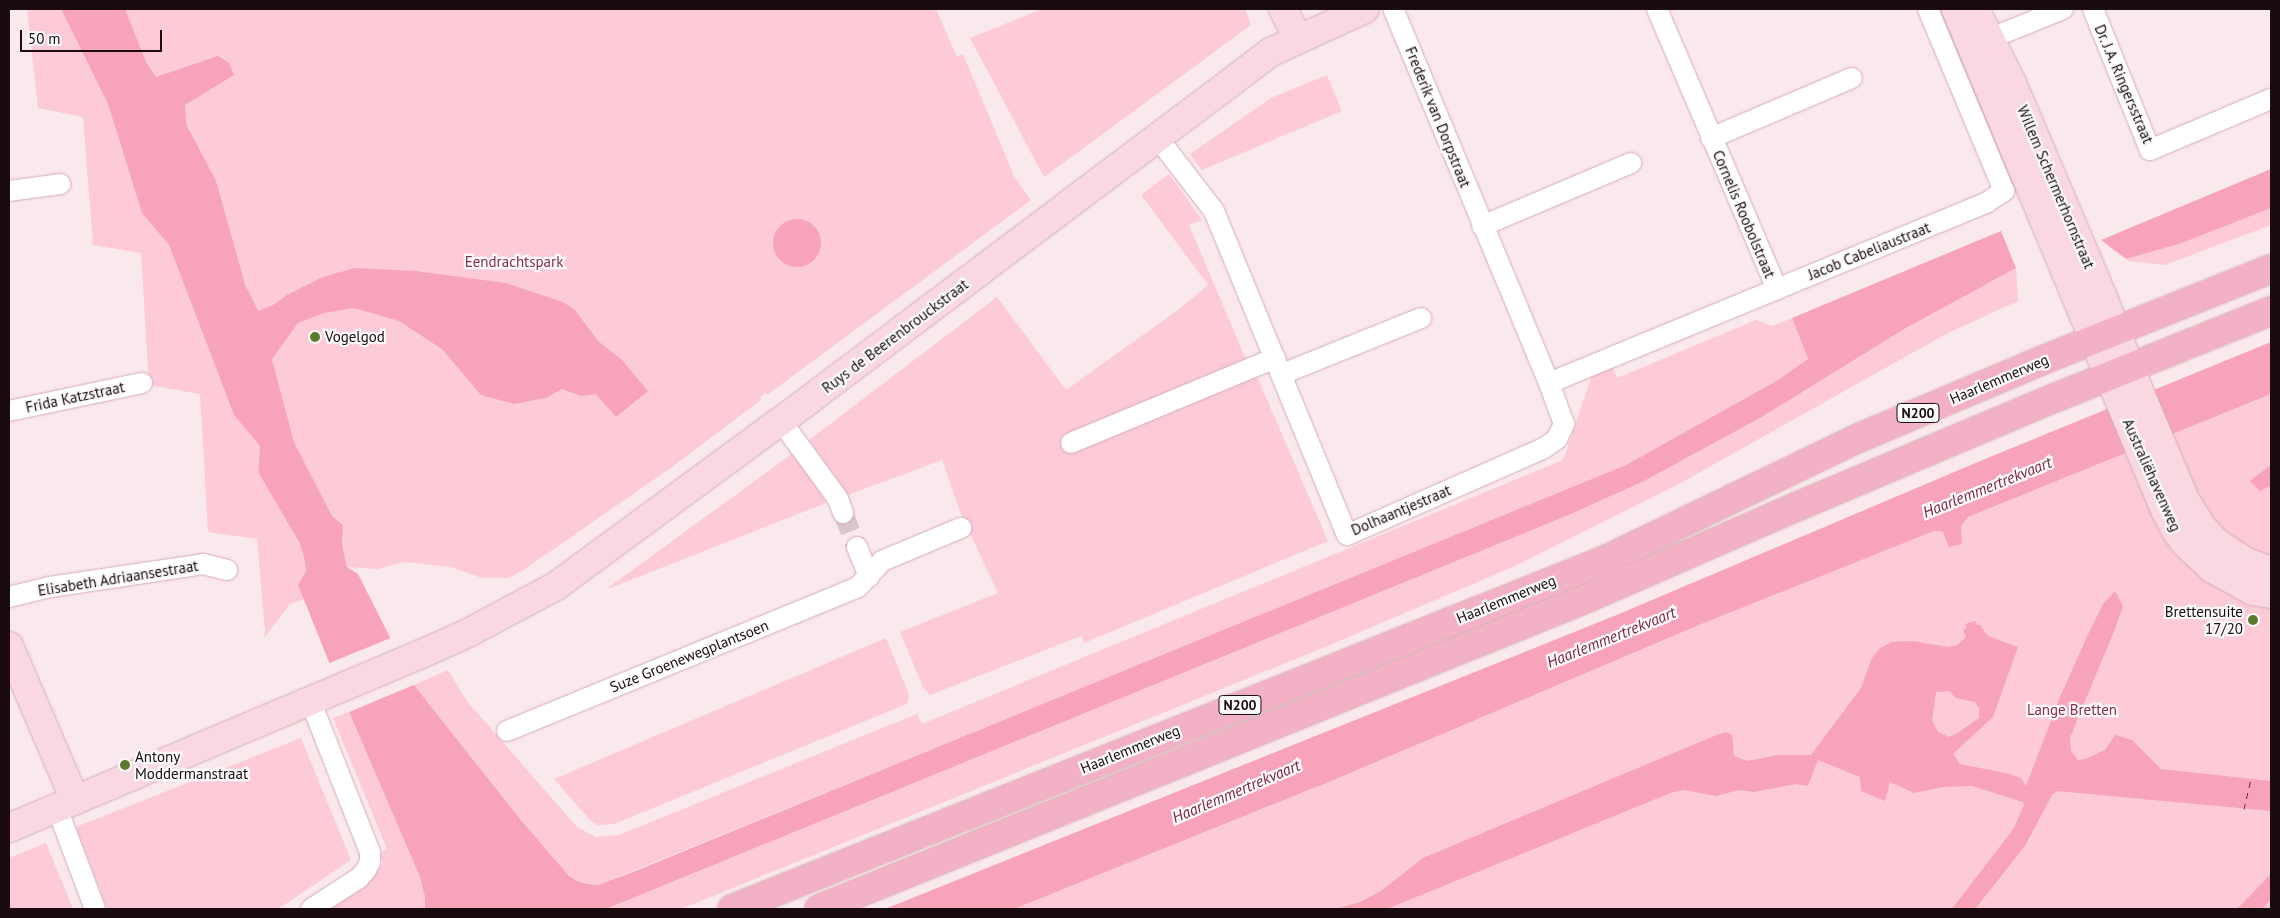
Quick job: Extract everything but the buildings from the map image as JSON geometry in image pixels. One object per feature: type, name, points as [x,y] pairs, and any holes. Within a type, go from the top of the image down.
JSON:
[{"type":"main road","name":"Haarlemmerweg","points":[[732,909],[1605,560],[1861,437],[2105,335],[2271,269]]},
{"type":"main road","name":"Haarlemmerweg","points":[[819,909],[1590,597],[1796,507],[2124,382],[2271,311]]},
{"type":"street","points":[[1283,9],[1298,38]]},
{"type":"street","name":"Ruys de Beerenbrouckstraat","points":[[317,697],[468,633],[556,586],[781,421],[1271,52],[1365,9]]},
{"type":"street","name":"Frederik van Dorpstraat","points":[[1393,9],[1549,383]]},
{"type":"street","name":"Cornelis Roobolstraat","points":[[1657,9],[1777,290]]},
{"type":"street","name":"Jacob Cabeliaustraat","points":[[1549,383],[1986,203],[2004,191],[1928,9]]},
{"type":"street","name":"Willem Schermerhornstraat","points":[[1956,9],[2105,335]]},
{"type":"street","name":"Willem Schermerhornstraat","points":[[1976,9],[2012,83],[2124,382]]},
{"type":"street","points":[[1989,39],[2063,9]]},
{"type":"street","name":"Dr. J.A. Ringersstraat","points":[[2093,9],[2150,150],[2271,99]]},
{"type":"street","name":"Cornelis Roobolstraat","points":[[1712,138],[1852,78]]},
{"type":"street","name":"Dolhaantjestraat","points":[[1157,138],[1214,211],[1347,535],[1544,448],[1557,439],[1564,424],[1549,383]]},
{"type":"street","points":[[1482,226],[1631,163]]},
{"type":"street","points":[[9,191],[61,184]]},
{"type":"street","points":[[1070,443],[1279,366],[1422,318]]},
{"type":"street","name":"Australiëhavenweg","points":[[2124,382],[2157,463],[2207,534],[2246,562],[2271,571]]},
{"type":"street","name":"Frida Katzstraat","points":[[9,411],[142,383]]},
{"type":"street","points":[[781,421],[838,499],[843,513]]},
{"type":"street","name":"Australiëhavenweg","points":[[2157,463],[2165,510],[2176,531],[2190,548],[2213,569],[2233,581],[2253,590],[2271,594]]},
{"type":"street","name":"Suze Groenewegplantsoen","points":[[507,730],[858,586],[869,577],[882,561],[960,528]]},
{"type":"street","points":[[857,547],[869,577]]},
{"type":"street","name":"Elisabeth Adriaansestraat","points":[[9,597],[50,587],[203,564],[227,570]]},
{"type":"street","points":[[9,647],[66,804],[96,909]]},
{"type":"street","points":[[9,828],[210,745],[317,697],[370,852],[370,862],[359,878],[310,909]]},
{"type":"green space","points":[[27,9],[61,9],[108,104],[142,213],[169,245],[234,415],[260,446],[258,472],[299,542],[306,571],[298,585],[304,599],[290,604],[264,638],[257,539],[208,532],[200,394],[149,385],[141,253],[93,245],[83,117],[38,108]]},
{"type":"green space","name":"Eendrachtspark","points":[[114,9],[936,9],[957,57],[963,54],[1014,176],[1031,200],[767,395],[765,393],[760,397],[761,400],[672,467],[522,571],[508,578],[482,578],[451,567],[405,562],[377,569],[347,567],[342,545],[343,525],[332,516],[294,442],[272,359],[240,268]]},
{"type":"green space","points":[[1042,9],[1245,9],[1251,25],[1044,177],[970,38]]},
{"type":"green space","points":[[1327,75],[1342,111],[1202,170],[1190,154],[1271,98]]},
{"type":"green space","points":[[1169,174],[1202,220],[1189,225],[1247,362],[1197,383],[1193,376],[1194,381],[1115,435],[1241,383],[1256,374],[1328,541],[1084,643],[1081,636],[930,695],[923,687],[900,632],[998,593],[961,514],[942,460],[848,495],[809,440],[997,297],[1066,390],[1178,310],[1208,285],[1141,195]]},
{"type":"green space","points":[[2271,208],[2271,225],[2165,265],[2128,261],[2126,259],[2182,243]]},
{"type":"green space","points":[[2016,268],[2018,301],[1946,334],[1677,485],[1515,566],[1330,645],[681,909],[606,909],[1571,514],[1644,481],[1760,418],[1906,328]]},
{"type":"green space","points":[[1792,318],[1808,359],[1778,380],[1626,465],[1087,687],[598,885],[579,882],[569,876],[520,819],[414,685],[448,670],[466,700],[577,827],[596,837],[619,835],[917,714],[922,724],[1563,460],[1592,375],[1612,366],[1617,378],[1756,320],[1773,326]]},
{"type":"green space","name":"Lange Bretten","points":[[2271,394],[2271,909],[1014,909],[1336,779],[1704,623],[1934,531],[1943,532],[1947,539],[1962,543],[1961,526],[1968,517]]},
{"type":"green space","points":[[796,451],[826,503],[605,590]]},
{"type":"green space","points":[[886,638],[909,695],[907,704],[614,824],[598,825],[590,820],[554,779]]},
{"type":"green space","points":[[349,712],[420,877],[425,897],[425,909],[322,909],[373,875],[383,863],[379,854],[387,849],[333,718]]},
{"type":"green space","points":[[301,738],[351,860],[278,909],[107,909],[76,827]]},
{"type":"green space","points":[[46,843],[73,909],[9,909],[9,858]]},
{"type":"water","points":[[61,9],[125,9],[146,62],[156,77],[218,56],[229,63],[234,75],[185,105],[186,124],[216,181],[245,284],[258,311],[273,305],[287,295],[323,277],[355,268],[415,271],[506,283],[563,302],[575,310],[598,341],[621,359],[648,391],[616,417],[596,394],[581,396],[562,389],[546,398],[514,404],[481,395],[442,349],[399,321],[354,308],[324,313],[298,323],[272,359],[294,442],[332,516],[343,525],[342,545],[347,567],[358,574],[414,685],[520,819],[569,876],[579,882],[589,884],[598,885],[633,872],[1626,465],[1778,380],[1808,359],[1792,318],[2001,231],[2016,268],[1906,328],[1760,418],[1644,481],[1571,514],[606,909],[425,909],[425,897],[420,877],[349,712],[298,585],[306,571],[299,542],[258,472],[260,446],[234,415],[169,245],[142,213],[108,104]]},
{"type":"water","points":[[2271,169],[2271,208],[2182,243],[2126,259],[2101,240]]},
{"type":"water","points":[[792,219],[802,219],[811,223],[817,229],[820,234],[820,252],[811,263],[802,267],[792,267],[783,263],[777,257],[773,248],[773,238],[777,229],[783,223]]},
{"type":"water","name":"Haarlemmertrekvaart","points":[[2271,342],[2271,394],[1968,517],[1961,526],[1962,544],[1949,547],[1943,532],[1934,531],[1704,623],[1336,779],[1014,909],[885,909],[1619,614],[1985,459]]},
{"type":"water","points":[[2271,465],[2271,486],[2260,491],[2250,481]]},
{"type":"water","points":[[2115,591],[2123,606],[2070,738],[2071,751],[2078,760],[2088,758],[2105,750],[2115,735],[2132,740],[2161,769],[2271,781],[2271,811],[2057,791],[2052,795],[2025,846],[1975,909],[1952,909],[2014,828],[2024,805],[2023,802],[1972,786],[1943,787],[1914,793],[1890,782],[1885,801],[1861,791],[1860,777],[1818,760],[1808,786],[1796,784],[1754,792],[1739,790],[1716,796],[1684,790],[1673,792],[1387,909],[1336,909],[1360,902],[1381,891],[1423,858],[1719,734],[1726,732],[1732,735],[1734,756],[1747,761],[1778,755],[1811,755],[1861,688],[1872,658],[1880,648],[1892,642],[1912,641],[1949,647],[1957,645],[1966,637],[1963,630],[1967,628],[1965,624],[1976,621],[1977,625],[1980,625],[1988,636],[2018,647],[1993,717],[1953,754],[1960,764],[2010,774],[2021,778],[2026,786],[2060,697],[2103,604]],"holes":[[[1949,691],[1956,698],[1975,702],[1979,708],[1979,718],[1949,737],[1938,732],[1932,720],[1936,692]]]},
{"type":"water","points":[[2271,874],[2271,899],[2262,909],[2237,909]]},
{"type":"pier","points":[[393,637],[416,684],[347,713],[327,664]]},
{"type":"ferry route","points":[[2244,809],[2251,779]]},
{"type":"tunnel","points":[[843,513],[857,547]]},
{"type":"place","name":"Vogelgod","points":[[315,337]]},
{"type":"place","name":"Brettensuite 17/20","points":[[2253,620]]},
{"type":"place","name":"Antony Moddermanstraat","points":[[125,765]]}]
